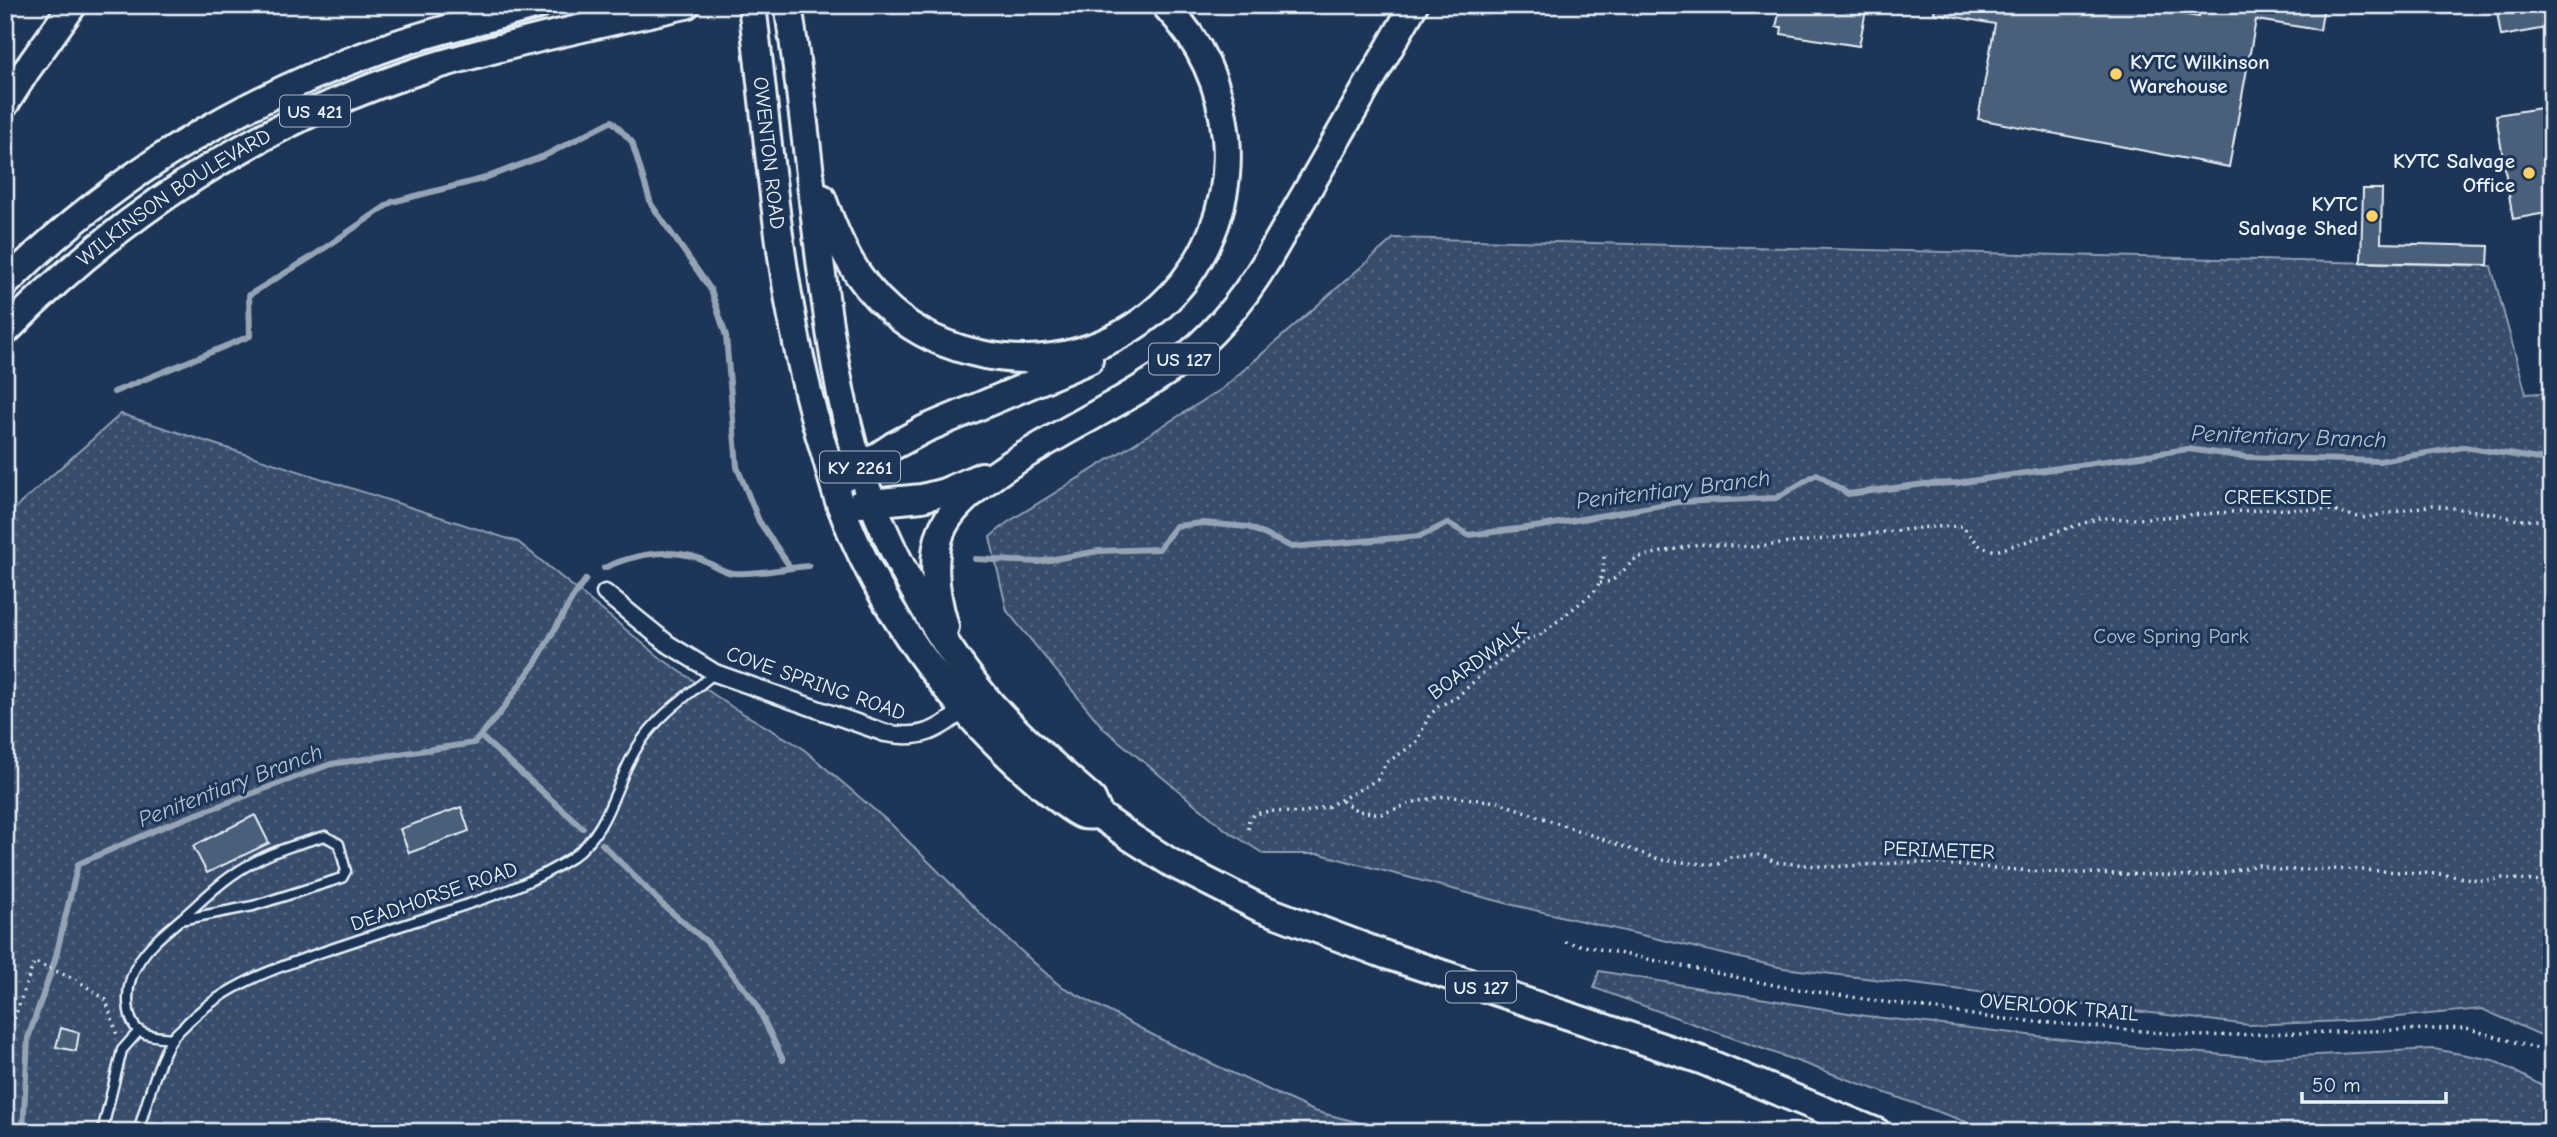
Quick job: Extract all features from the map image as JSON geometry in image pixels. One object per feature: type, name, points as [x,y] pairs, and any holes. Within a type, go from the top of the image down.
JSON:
[{"type":"highway","points":[[5,104],[72,5]]},
{"type":"highway","name":"WILKINSON BOULEVARD","points":[[5,284],[113,191],[215,124],[327,70],[386,47],[446,28],[538,5]]},
{"type":"highway","name":"OWENTON ROAD","points":[[752,5],[773,190],[794,333],[804,382],[837,496]]},
{"type":"highway","name":"KY 2261","points":[[788,5],[801,88],[834,359],[842,401],[860,468],[874,503],[909,582],[953,652]]},
{"type":"highway","points":[[1013,463],[945,492],[922,498],[874,503],[837,496],[860,468],[925,429],[1106,352],[1132,334],[1170,298],[1195,266],[1219,209],[1227,152],[1219,95],[1209,69],[1191,36],[1165,5]]},
{"type":"highway","name":"US 127","points":[[1414,5],[1266,262],[1224,323],[1171,369],[1013,463],[988,480],[954,511],[942,530],[936,554],[936,588],[940,612],[953,652],[974,702],[1008,755],[1082,815],[1099,815],[1173,864],[1215,887],[1286,918],[1386,955],[1701,1060],[1877,1132]]},
{"type":"highway","name":"WILKINSON BOULEVARD","points":[[5,332],[85,256],[136,216],[243,147],[300,118],[358,93],[478,54],[684,6]]},
{"type":"highway","points":[[809,163],[839,243],[853,268],[890,311],[939,341],[966,351],[995,356],[1024,359],[1053,357],[1083,351],[1111,340],[1140,324],[1170,298]]},
{"type":"highway","name":"US 127","points":[[837,496],[876,581],[902,628],[974,702]]},
{"type":"street","name":"COVE SPRING ROAD","points":[[605,593],[668,644],[715,673],[868,727],[900,736],[925,734],[935,730],[974,702]]},
{"type":"lane","name":"DEADHORSE ROAD","points":[[138,1132],[156,1076],[173,1038],[196,1014],[228,990],[284,965],[493,896],[534,879],[573,857],[593,838],[606,819],[636,749],[648,731],[715,673]]},
{"type":"lane","points":[[173,1038],[146,1036],[138,1031],[130,1018],[127,1000],[130,979],[139,960],[156,940],[180,919],[228,877],[253,862],[325,836],[339,844],[346,871],[342,878],[253,906],[180,919]]},
{"type":"lane","points":[[102,1132],[122,1050],[138,1031]]},
{"type":"path","name":"CREEKSIDE","points":[[1996,551],[2100,518],[2138,519],[2269,509],[2329,510],[2362,518],[2432,505],[2496,514],[2518,520],[2552,520]]},
{"type":"path","name":"BOARDWALK","points":[[1248,829],[1249,820],[1255,814],[1270,811],[1301,813],[1342,801],[1377,780],[1386,763],[1416,743],[1429,716],[1439,706],[1456,698],[1482,674],[1530,638],[1539,636],[1594,593],[1600,583],[1612,581],[1636,559],[1699,544],[1755,547],[1929,527],[1962,526],[1981,547],[1996,551]]},
{"type":"path","points":[[1600,583],[1604,569],[1604,553]]},
{"type":"path","name":"PERIMETER","points":[[1342,801],[1358,811],[1381,814],[1415,802],[1445,796],[1498,802],[1661,860],[1716,865],[1730,857],[1762,855],[1774,862],[1829,867],[1916,862],[2044,872],[2198,876],[2258,865],[2280,870],[2344,869],[2439,873],[2485,881],[2503,878],[2552,883]]},
{"type":"path","name":"OVERLOOK TRAIL","points":[[1565,942],[1784,988],[1993,1018],[2199,1036],[2466,1028],[2552,1054]]},
{"type":"path","points":[[5,1045],[34,962],[68,976],[106,1000],[122,1050]]},
{"type":"green space","name":"Cove Spring Park","points":[[1394,238],[2491,266],[2526,394],[2552,392],[2552,1040],[2482,1009],[2366,1020],[2249,1025],[1783,968],[1513,905],[1320,854],[1264,854],[1226,830],[1104,729],[1007,611],[990,537],[1008,522],[1222,389]]},
{"type":"green space","points":[[121,414],[518,542],[662,659],[732,707],[801,747],[892,825],[989,922],[1059,985],[1170,1044],[1314,1111],[1395,1132],[5,1132],[5,517]]},
{"type":"green space","points":[[1599,971],[1866,1016],[2114,1045],[2258,1058],[2434,1049],[2493,1060],[2552,1091],[2552,1132],[1994,1132],[1594,988]]},
{"type":"building","points":[[1781,5],[1819,10],[1820,5],[1867,5],[1859,46],[1781,34],[1782,27],[1776,27]]},
{"type":"building","name":"KYTC Wilkinson Warehouse","points":[[1935,5],[2132,5],[2199,17],[2200,5],[2324,5],[2320,30],[2256,20],[2229,167],[1978,119],[1995,24],[1934,13]]},
{"type":"building","points":[[2496,5],[2552,5],[2552,27],[2501,36]]},
{"type":"building","name":"KYTC Salvage Office","points":[[2548,107],[2552,133],[2552,212],[2513,219],[2496,115]]},
{"type":"building","name":"KYTC Salvage Shed","points":[[2363,189],[2382,189],[2381,243],[2489,246],[2488,265],[2361,262]]},
{"type":"building","points":[[461,807],[469,831],[409,853],[400,829]]},
{"type":"building","points":[[255,815],[269,843],[207,873],[193,846]]},
{"type":"building","points":[[61,1028],[79,1033],[76,1051],[56,1047]]},
{"type":"waterway","points":[[114,392],[250,336],[249,295],[313,256],[392,202],[482,179],[544,156],[612,121],[632,142],[651,204],[711,290],[726,336],[737,467],[759,521],[790,567]]},
{"type":"waterway","name":"Penitentiary Branch","points":[[975,559],[1038,562],[1099,551],[1159,549],[1176,526],[1203,523],[1248,527],[1292,547],[1421,536],[1448,523],[1468,535],[1542,526],[1678,502],[1776,498],[1817,474],[1848,494],[1925,484],[1957,483],[2188,449],[2246,457],[2379,461],[2464,447],[2552,461]]},
{"type":"waterway","name":"Penitentiary Branch","points":[[604,568],[638,556],[662,553],[698,558],[733,573],[809,566]]},
{"type":"waterway","name":"Penitentiary Branch","points":[[23,1132],[28,1038],[55,960],[78,864],[165,826],[331,764],[474,743],[500,713],[536,662],[586,579]]},
{"type":"waterway","points":[[480,736],[583,828]]},
{"type":"waterway","points":[[602,844],[663,905],[707,942],[755,1002],[783,1060]]},
{"type":"place","name":"KYTC Wilkinson Warehouse","points":[[2116,74]]},
{"type":"place","name":"KYTC Salvage Office","points":[[2529,173]]},
{"type":"place","name":"KYTC Salvage Shed","points":[[2372,216]]}]
